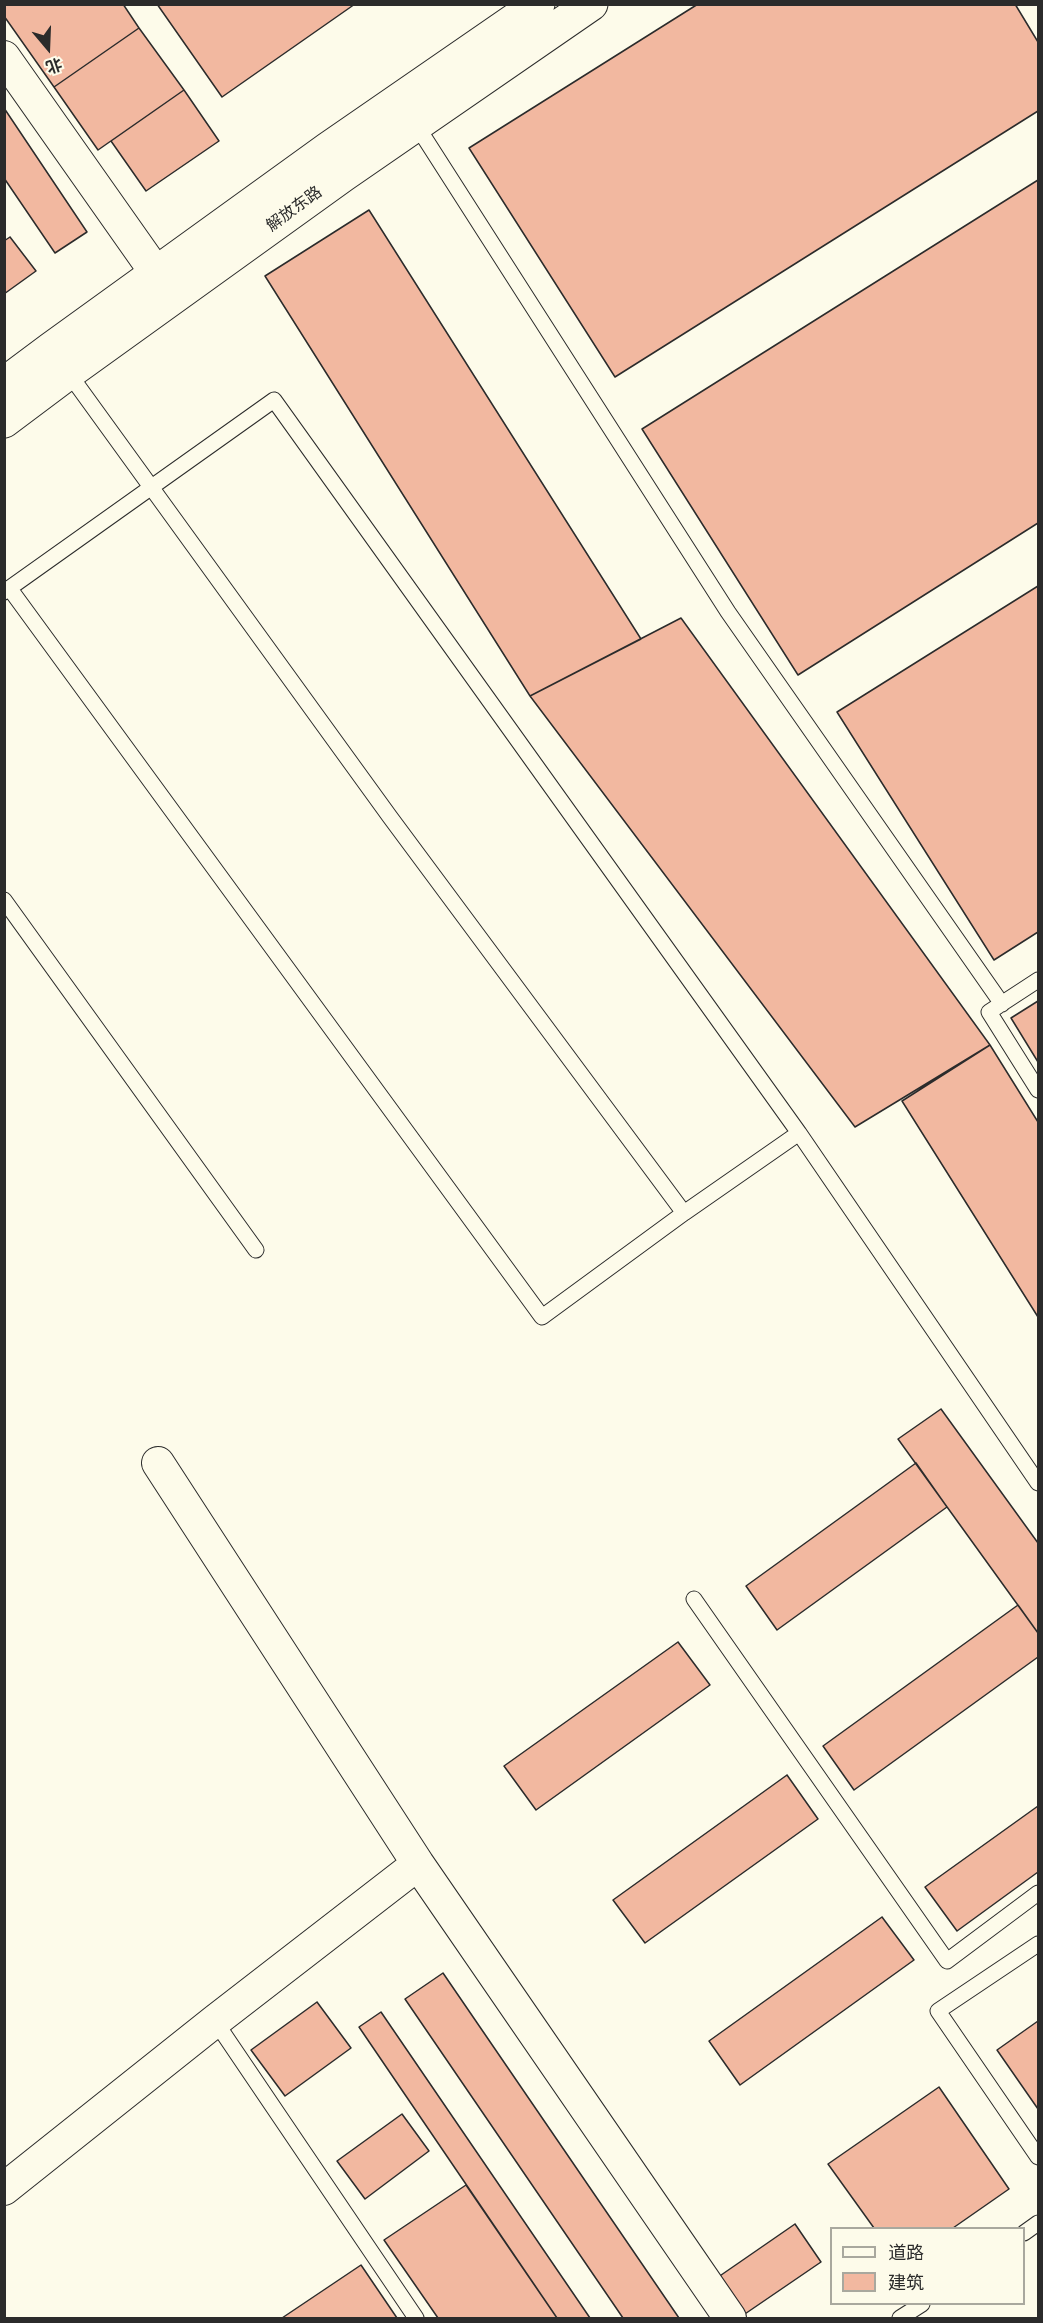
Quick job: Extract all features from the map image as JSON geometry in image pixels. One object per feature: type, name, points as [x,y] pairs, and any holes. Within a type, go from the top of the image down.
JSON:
[{"type":"street","name":"解放东路","points":[[4,422],[59,361],[408,112],[538,4]]},
{"type":"street","name":"解放东路","points":[[408,112],[591,4]]},
{"type":"street","points":[[4,57],[164,285]]},
{"type":"street","name":"解放东路","points":[[4,384],[59,361]]},
{"type":"street","points":[[158,1463],[418,1864],[730,2319]]},
{"type":"street","points":[[4,2189],[215,2021],[418,1864]]},
{"type":"lane","points":[[408,112],[728,612],[1002,1004]]},
{"type":"lane","points":[[59,361],[376,798],[684,1213]]},
{"type":"lane","points":[[799,1134],[684,1213],[542,1317],[7,590],[273,400],[799,1134],[1038,1483]]},
{"type":"lane","points":[[4,900],[256,1250]]},
{"type":"lane","points":[[1038,980],[989,1012],[1038,1090]]},
{"type":"lane","points":[[694,1599],[947,1960],[1038,1893]]},
{"type":"lane","points":[[1038,1944],[938,2011],[1038,2157]]},
{"type":"lane","points":[[215,2021],[416,2319]]},
{"type":"lane","points":[[1025,2232],[1038,2223]]},
{"type":"lane","points":[[900,2319],[921,2305]]},
{"type":"building","points":[[4,4],[123,4],[139,28],[54,87],[4,16]]},
{"type":"building","points":[[157,4],[355,4],[222,97]]},
{"type":"building","points":[[698,4],[1015,4],[1038,42],[1038,111],[615,377],[469,148]]},
{"type":"building","points":[[139,28],[184,90],[98,150],[54,87]]},
{"type":"building","points":[[184,90],[219,141],[146,191],[111,141]]},
{"type":"building","points":[[4,108],[87,232],[55,253],[4,178]]},
{"type":"building","points":[[1038,180],[1038,523],[798,675],[642,429]]},
{"type":"building","points":[[369,210],[641,639],[530,696],[265,276]]},
{"type":"building","points":[[10,237],[36,271],[4,294],[4,241]]},
{"type":"building","points":[[1038,586],[1038,932],[994,960],[837,712]]},
{"type":"building","points":[[681,618],[990,1045],[855,1127],[530,696]]},
{"type":"building","points":[[1038,1001],[1038,1062],[1011,1018]]},
{"type":"building","points":[[990,1045],[1038,1122],[1038,1317],[902,1101]]},
{"type":"building","points":[[941,1409],[1038,1543],[1038,1633],[898,1439]]},
{"type":"building","points":[[916,1463],[947,1507],[777,1630],[746,1586]]},
{"type":"building","points":[[1018,1605],[1038,1633],[1038,1657],[854,1790],[823,1746]]},
{"type":"building","points":[[678,1642],[710,1685],[536,1810],[504,1766]]},
{"type":"building","points":[[787,1775],[818,1819],[645,1943],[613,1900]]},
{"type":"building","points":[[1038,1806],[1038,1872],[957,1931],[925,1887]]},
{"type":"building","points":[[882,1917],[914,1960],[740,2085],[709,2041]]},
{"type":"building","points":[[443,1973],[679,2318],[623,2318],[405,1999]]},
{"type":"building","points":[[317,2002],[351,2048],[285,2096],[251,2050]]},
{"type":"building","points":[[381,2012],[590,2318],[557,2318],[359,2027]]},
{"type":"building","points":[[1038,2021],[1038,2109],[997,2050]]},
{"type":"building","points":[[939,2087],[1009,2189],[954,2227],[873,2227],[828,2164]]},
{"type":"building","points":[[402,2114],[429,2151],[365,2199],[337,2161]]},
{"type":"building","points":[[466,2185],[557,2318],[438,2318],[384,2240]]},
{"type":"building","points":[[795,2224],[821,2262],[739,2318],[711,2282]]},
{"type":"building","points":[[361,2265],[397,2318],[282,2318]]}]
